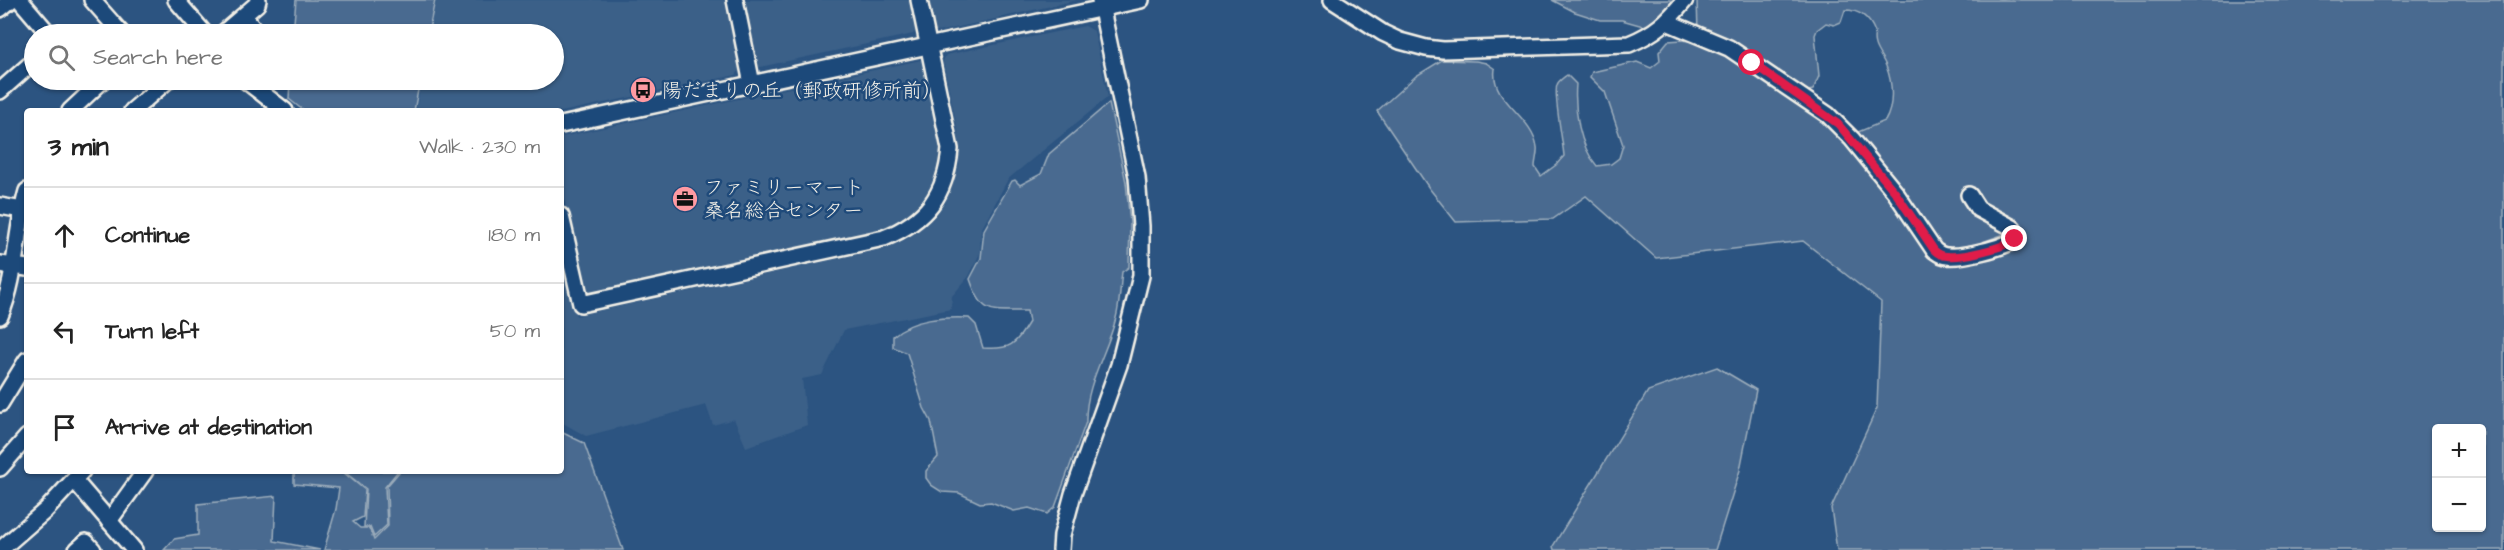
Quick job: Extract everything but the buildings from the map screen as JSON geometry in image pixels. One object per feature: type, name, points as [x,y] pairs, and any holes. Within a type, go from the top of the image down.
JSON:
[{"type":"street","points":[[0,9],[11,0]]},
{"type":"street","points":[[20,0],[40,24]]},
{"type":"street","points":[[92,0],[113,24]]},
{"type":"street","points":[[176,0],[196,24]]},
{"type":"street","points":[[235,24],[257,4],[258,0]]},
{"type":"street","points":[[735,0],[752,84]]},
{"type":"street","points":[[564,230],[580,304],[869,242],[899,232],[923,216],[932,204],[944,182],[949,161],[948,135],[919,0]]},
{"type":"street","points":[[564,124],[929,45],[1101,4],[1141,0]]},
{"type":"street","points":[[1332,0],[1400,40],[1443,50],[1629,44],[1667,22],[1685,0]]},
{"type":"street","points":[[1061,550],[1062,535],[1073,494],[1119,365],[1141,276],[1141,226],[1137,177],[1101,4]]},
{"type":"street","points":[[244,17],[250,24]]},
{"type":"street","points":[[1667,22],[1729,48],[1828,115],[1852,139],[1888,183],[1934,250],[1940,255],[1951,257],[2006,245],[2015,239],[2013,228],[1978,209],[1969,195]]},
{"type":"street","points":[[0,91],[24,70]]},
{"type":"street","points":[[73,108],[88,90]]},
{"type":"street","points":[[135,108],[156,90]]},
{"type":"street","points":[[257,90],[281,108]]},
{"type":"street","points":[[0,316],[9,296],[24,202]]},
{"type":"street","points":[[0,206],[22,210]]},
{"type":"street","points":[[0,404],[24,365]]},
{"type":"street","points":[[0,468],[24,440]]},
{"type":"street","points":[[109,521],[143,474]]},
{"type":"street","points":[[0,550],[46,510],[78,476],[109,521],[134,550]]},
{"type":"street","points":[[77,550],[86,542],[93,550]]},
{"type":"shaded area","points":[[296,0],[435,0],[430,24],[294,24]]},
{"type":"shaded area","points":[[435,0],[726,0],[740,69],[736,75],[564,111],[564,108],[416,108],[419,90],[564,90],[564,24],[431,24]]},
{"type":"shaded area","points":[[741,0],[911,0],[917,28],[913,34],[760,67],[755,63]]},
{"type":"shaded area","points":[[926,0],[1077,0],[933,33]]},
{"type":"shaded area","points":[[1552,0],[1678,0],[1655,23],[1643,26],[1622,20],[1600,20],[1575,12]]},
{"type":"shaded area","points":[[1697,0],[2504,0],[2504,550],[1837,550],[1831,508],[1877,408],[1881,302],[1803,241],[1656,258],[1586,196],[1553,219],[1456,222],[1429,188],[1377,111],[1416,76],[1442,60],[1486,63],[1495,69],[1495,80],[1505,100],[1534,136],[1537,149],[1535,167],[1541,176],[1564,156],[1556,90],[1558,82],[1567,75],[1576,84],[1577,116],[1586,148],[1597,166],[1611,164],[1619,158],[1623,145],[1605,92],[1590,77],[1592,72],[1637,62],[1651,68],[1660,61],[1659,52],[1668,41],[1682,40],[1706,44],[1731,57],[1830,121],[1882,179],[1938,257],[1968,257],[2004,247],[2020,239],[2017,229],[1979,205],[1975,211],[2008,227],[2007,233],[1950,254],[1938,252],[1897,188],[1853,134],[1885,121],[1892,94],[1886,66],[1875,46],[1875,32],[1867,19],[1860,14],[1845,10],[1841,22],[1834,25],[1826,23],[1817,30],[1815,35],[1819,76],[1813,90],[1804,92],[1730,44],[1698,31]]},
{"type":"shaded area","points":[[1085,26],[1094,31],[1108,97],[1008,179],[981,230],[980,253],[969,276],[952,296],[951,309],[844,330],[822,375],[802,379],[807,425],[746,447],[734,419],[713,425],[706,405],[586,436],[564,424],[564,266],[576,316],[887,248],[905,240],[933,219],[945,203],[959,166],[958,132],[943,61],[946,55]]},
{"type":"shaded area","points":[[921,60],[927,64],[944,150],[938,183],[921,208],[882,233],[590,296],[584,291],[564,199],[564,136]]},
{"type":"shaded area","points":[[289,90],[418,90],[415,108],[300,108],[289,99]]},
{"type":"shaded area","points":[[1109,103],[1126,182],[1130,223],[1129,267],[1122,272],[1116,318],[1089,395],[1086,422],[1055,507],[1047,514],[1029,508],[1014,511],[991,502],[980,503],[959,493],[942,492],[931,485],[926,478],[926,471],[938,457],[931,421],[924,408],[907,353],[893,347],[893,336],[919,322],[969,318],[976,325],[983,348],[1006,347],[1016,341],[1029,322],[1027,311],[997,310],[984,306],[970,279],[981,258],[984,230],[1012,181],[1015,180],[1020,185],[1041,174],[1049,154]]},
{"type":"shaded area","points":[[1717,367],[1756,390],[1740,470],[1715,550],[1554,550],[1553,546],[1648,391]]},
{"type":"shaded area","points":[[564,433],[584,443],[623,550],[324,550],[336,509],[339,488],[294,484],[294,474],[345,474],[365,490],[363,517],[353,522],[360,528],[369,528],[374,540],[388,526],[387,486],[397,474],[564,474]]},
{"type":"shaded area","points":[[347,474],[396,474],[385,487],[387,525],[374,537],[370,527],[364,527],[366,489]]},
{"type":"shaded area","points":[[276,496],[274,541],[320,550],[164,550],[174,539],[198,535],[198,504]]},
{"type":"place","name":"陽だまりの丘（郵政研修所前）","points":[[643,90]]},
{"type":"place","name":"ファミリーマート 桑名総合センター","points":[[685,199]]},
{"type":"route","points":[[1752,63],[1838,124],[1895,192],[1934,250],[1940,255],[1951,257],[2006,245],[2015,239]]}]
